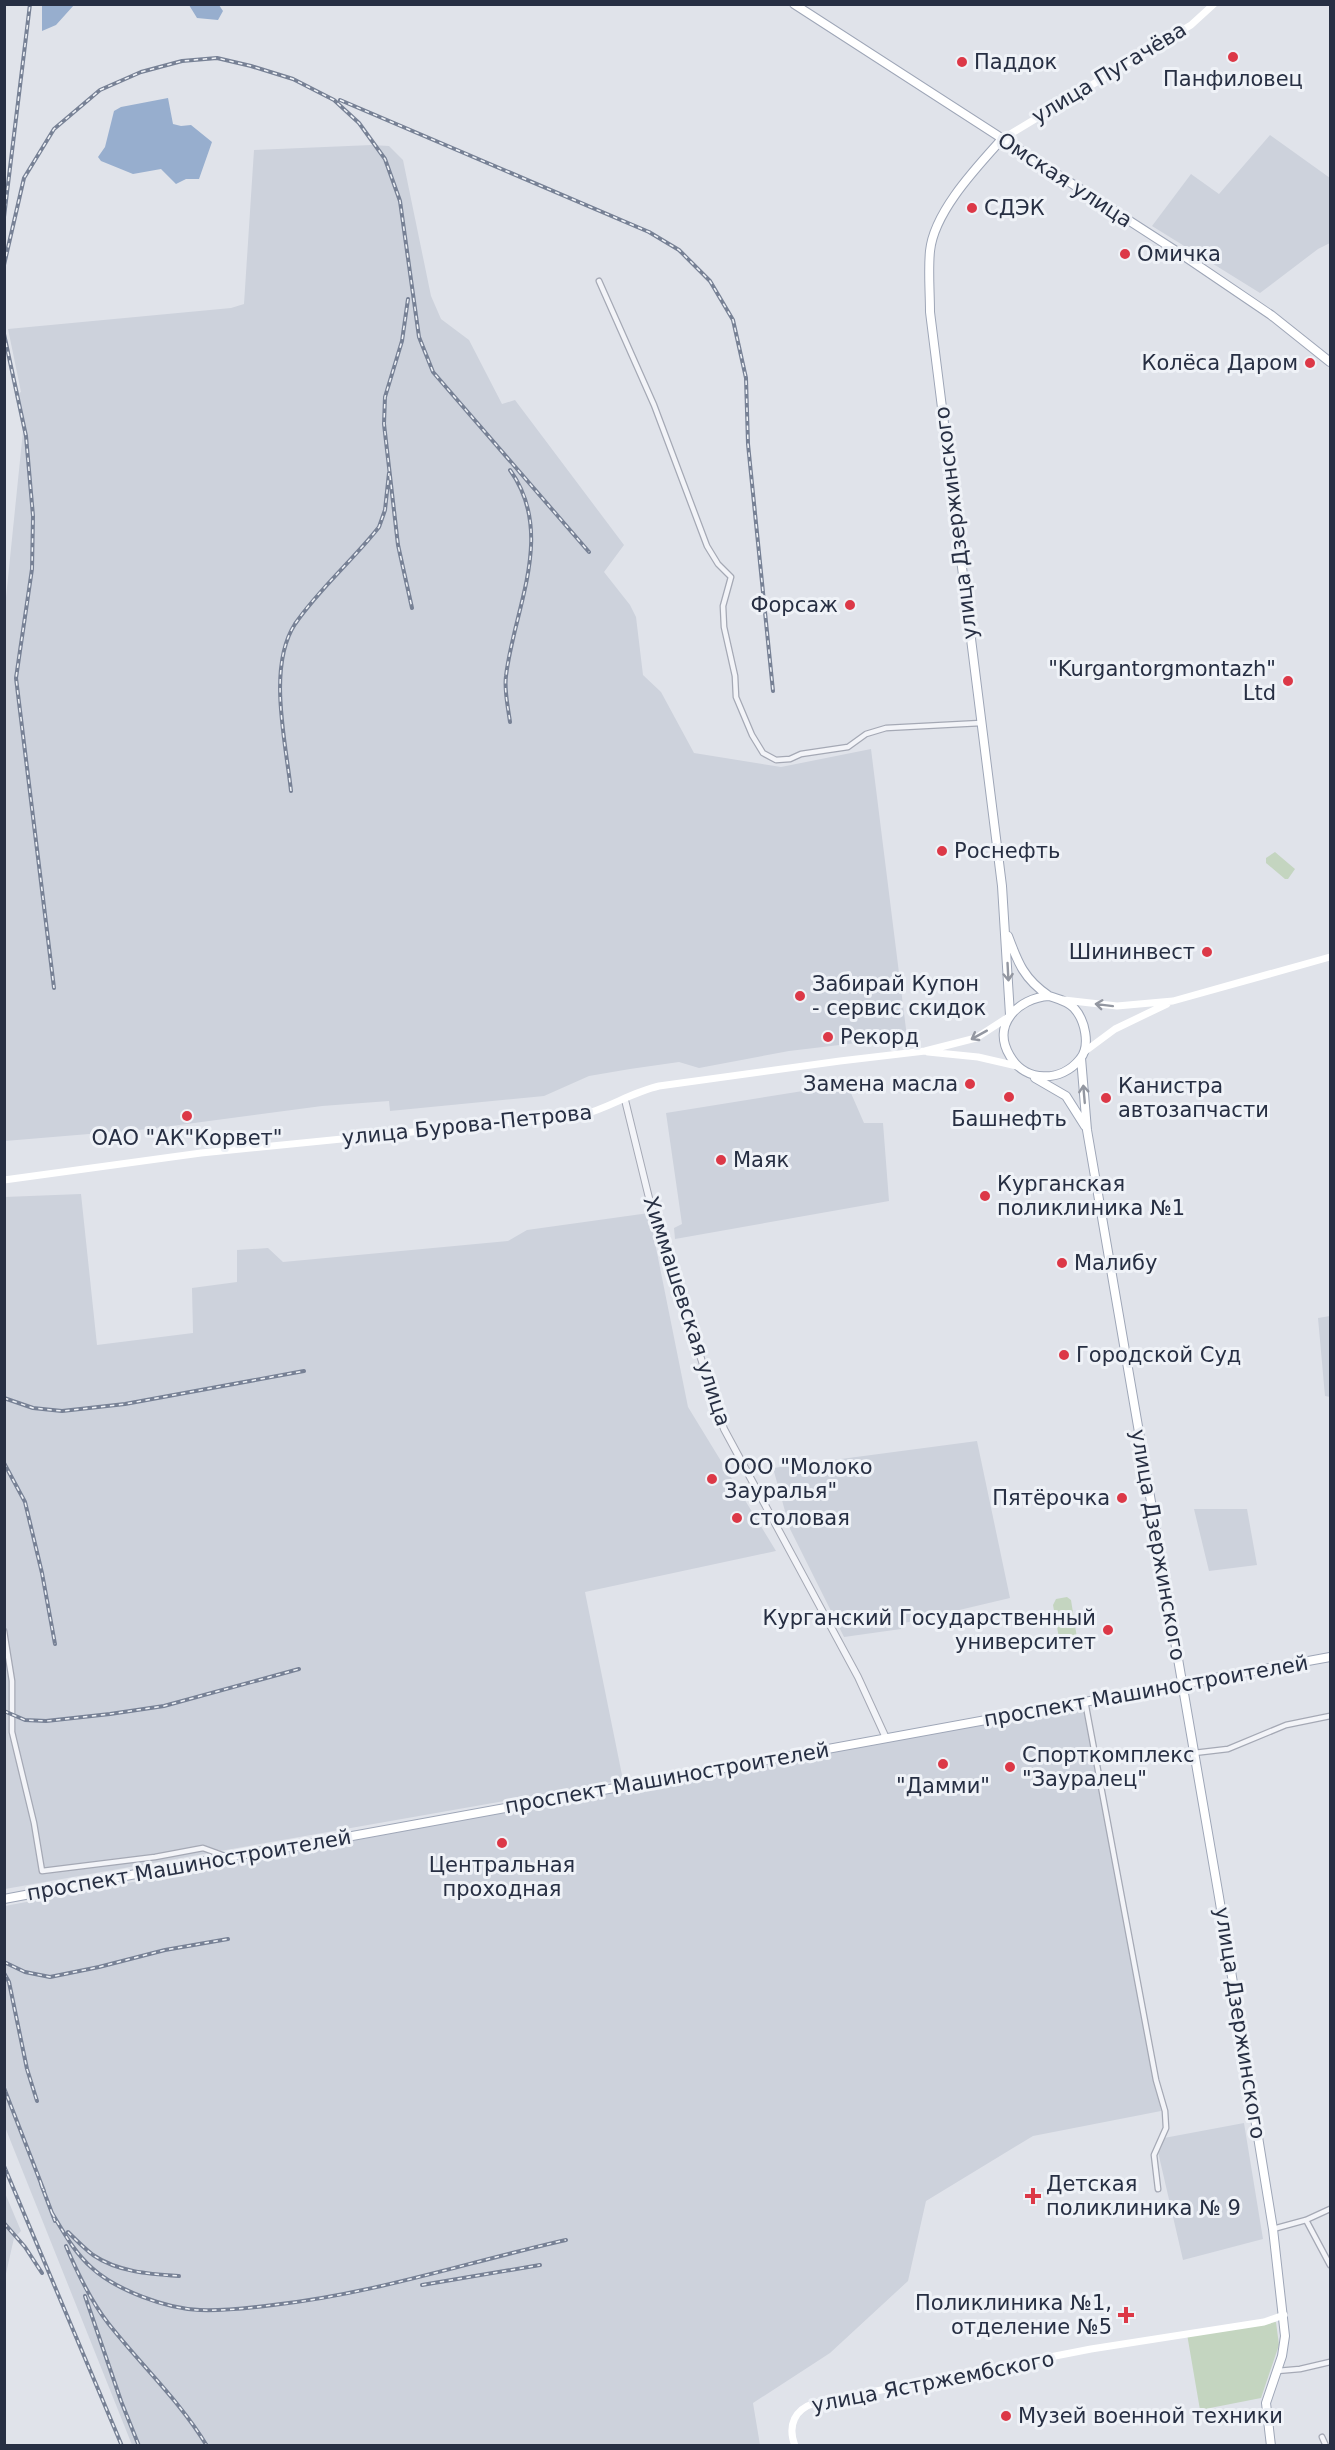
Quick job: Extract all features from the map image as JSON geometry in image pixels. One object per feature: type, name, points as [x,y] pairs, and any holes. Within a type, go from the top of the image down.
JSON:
[{"type":"main road","name":"Омская улица","points":[[794,4],[1244,296],[1303,338],[1330,362]]},
{"type":"main road","name":"улица Пугачёва","points":[[1002,139],[1191,25],[1214,4]]},
{"type":"main road","name":"улица Дзержинского","points":[[1002,139],[981,162],[947,207],[935,233],[930,250],[930,312],[1002,886],[1010,1016]]},
{"type":"main road","name":"улица Дзержинского","points":[[1005,929],[1020,968],[1035,987],[1049,996]]},
{"type":"main road","points":[[1173,1001],[1117,1006],[1062,1000],[1049,996],[1035,997],[1022,1003],[1010,1016],[1005,1028],[1004,1040],[1008,1054],[1017,1066],[1028,1074],[1042,1077],[1056,1076],[1069,1069],[1082,1055],[1115,1029],[1173,1001],[1330,957]]},
{"type":"main road","points":[[1062,1000],[1074,1008],[1083,1024],[1085,1038],[1082,1055]]},
{"type":"main road","name":"улица Бурова-Петрова","points":[[4,1180],[201,1153],[561,1118],[603,1110],[642,1090],[659,1086],[829,1062],[925,1052],[976,1038],[1010,1016]]},
{"type":"main road","name":"улица Бурова-Петрова","points":[[925,1052],[978,1057],[1017,1066]]},
{"type":"main road","name":"улица Дзержинского","points":[[1082,1055],[1087,1130],[1273,2229],[1284,2314],[1284,2347],[1266,2403],[1271,2445]]},
{"type":"main road","name":"улица Дзержинского","points":[[1028,1074],[1066,1096],[1087,1130]]},
{"type":"main road","name":"проспект Машиностроителей","points":[[4,1899],[1182,1683],[1330,1658]]},
{"type":"main road","name":"улица Ястржембского","points":[[795,2445],[792,2429],[796,2414],[801,2409],[815,2403],[1091,2349],[1264,2322],[1284,2314]]},
{"type":"street","points":[[599,281],[654,405],[707,546],[718,564],[731,577],[723,606],[724,627],[735,676],[736,696],[752,735],[763,753],[776,760],[790,759],[801,754],[848,747],[866,734],[886,728],[981,723]]},
{"type":"street","name":"Химмашевская улица","points":[[625,1100],[650,1202],[724,1430],[858,1677],[886,1738]]},
{"type":"street","points":[[4,1631],[12,1681],[12,1732],[34,1823],[42,1871],[155,1857],[203,1848],[225,1857]]},
{"type":"street","points":[[1085,1701],[1156,2080],[1165,2111],[1166,2127],[1154,2155],[1158,2189]]},
{"type":"street","points":[[1194,1753],[1227,1749],[1286,1725],[1330,1716]]},
{"type":"street","points":[[1273,2229],[1306,2220],[1330,2209]]},
{"type":"street","points":[[1306,2220],[1330,2265]]},
{"type":"street","points":[[1277,2371],[1300,2369],[1330,2361]]},
{"type":"street","points":[[1322,2437],[1326,2445]]},
{"type":"shaded area","points":[[1270,135],[1330,178],[1330,243],[1318,249],[1260,293],[1152,226],[1191,174],[1219,194]]},
{"type":"shaded area","points":[[389,146],[403,160],[431,296],[441,319],[469,340],[502,404],[515,400],[624,545],[604,572],[630,605],[636,617],[643,675],[661,692],[694,753],[781,767],[871,749],[907,1037],[789,1051],[699,1068],[679,1062],[630,1069],[589,1076],[544,1096],[390,1111],[389,1101],[322,1106],[149,1129],[5,1141],[4,617],[23,431],[15,395],[21,392],[8,329],[231,308],[244,304],[254,150]]},
{"type":"shaded area","points":[[847,1084],[864,1123],[883,1123],[889,1201],[675,1239],[674,1228],[682,1224],[666,1113]]},
{"type":"shaded area","points":[[81,1194],[97,1345],[193,1333],[192,1288],[237,1282],[237,1250],[268,1248],[283,1262],[508,1241],[527,1230],[649,1213],[688,1407],[776,1551],[585,1592],[623,1780],[5,1889],[4,1197]]},
{"type":"shaded area","points":[[1330,1316],[1330,1397],[1325,1396],[1318,1318]]},
{"type":"shaded area","points":[[977,1441],[1010,1598],[900,1624],[901,1629],[844,1637],[790,1529],[773,1468]]},
{"type":"shaded area","points":[[1194,1509],[1247,1509],[1257,1565],[1209,1571]]},
{"type":"shaded area","points":[[1083,1704],[1161,2111],[1033,2136],[926,2201],[908,2281],[830,2353],[753,2403],[760,2445],[132,2445],[5,2127],[5,1906]]},
{"type":"shaded area","points":[[1244,2123],[1263,2239],[1183,2260],[1158,2152],[1164,2138]]},
{"type":"shaded area","points":[[5,2193],[21,2231],[14,2238],[5,2278]]},
{"type":"green space","points":[[1275,852],[1295,869],[1288,879],[1266,863],[1266,858]]},
{"type":"green space","points":[[1067,1597],[1071,1600],[1077,1638],[1062,1641],[1059,1638],[1053,1605],[1056,1599]]},
{"type":"green space","points":[[1276,2322],[1279,2345],[1261,2398],[1200,2410],[1187,2334]]},
{"type":"water","points":[[42,4],[74,5],[56,25],[42,31]]},
{"type":"water","points":[[189,5],[219,5],[223,11],[218,20],[197,18]]},
{"type":"water","points":[[168,98],[173,124],[191,125],[212,142],[199,179],[186,179],[176,184],[161,169],[133,174],[101,161],[98,157],[105,147],[114,111],[121,107]]},
{"type":"railway","points":[[4,217],[30,4]]},
{"type":"railway","points":[[4,265],[24,178],[54,129],[100,90],[141,72],[182,61],[217,58],[293,79],[334,100],[359,123],[385,159],[400,201],[419,337],[433,372],[589,552]]},
{"type":"railway","points":[[340,100],[649,232],[679,250],[710,281],[733,320],[746,378],[748,444],[773,691]]},
{"type":"railway","points":[[408,299],[402,341],[385,397],[384,424],[398,545],[412,608]]},
{"type":"railway","points":[[4,334],[26,436],[33,516],[32,569],[16,678],[54,988]]},
{"type":"railway","points":[[510,470],[523,494],[530,520],[531,545],[523,598],[506,676],[510,722]]},
{"type":"railway","points":[[291,791],[280,683],[287,642],[304,611],[379,527],[385,510],[389,473]]},
{"type":"railway","points":[[4,1398],[33,1408],[62,1411],[125,1404],[304,1371]]},
{"type":"railway","points":[[4,1463],[25,1502],[42,1573],[55,1644]]},
{"type":"railway","points":[[4,1711],[25,1720],[46,1721],[110,1714],[164,1706],[299,1669]]},
{"type":"railway","points":[[4,1962],[25,1972],[50,1977],[165,1950],[228,1939]]},
{"type":"railway","points":[[4,1973],[9,1982],[27,2069],[37,2101]]},
{"type":"railway","points":[[4,2088],[44,2191]]},
{"type":"railway","points":[[4,2166],[122,2446]]},
{"type":"railway","points":[[41,2184],[55,2221]]},
{"type":"railway","points":[[52,2213],[80,2255],[92,2268],[114,2284],[158,2302],[200,2310],[255,2307],[347,2293],[566,2240]]},
{"type":"railway","points":[[4,2223],[25,2247],[42,2273]]},
{"type":"railway","points":[[68,2232],[93,2255],[123,2269],[179,2276]]},
{"type":"railway","points":[[66,2246],[84,2286],[101,2314],[185,2414],[207,2446]]},
{"type":"railway","points":[[422,2285],[540,2265]]},
{"type":"railway","points":[[85,2296],[139,2446]]},
{"type":"place","name":"Панфиловец","points":[[1233,57]]},
{"type":"place","name":"Паддок","points":[[962,62]]},
{"type":"place","name":"СДЭК","points":[[972,208]]},
{"type":"place","name":"Омичка","points":[[1125,254]]},
{"type":"place","name":"Колёса Даром","points":[[1310,363]]},
{"type":"place","name":"Форсаж","points":[[850,605]]},
{"type":"place","name":"\"Kurgantorgmontazh\" Ltd","points":[[1288,681]]},
{"type":"place","name":"Роснефть","points":[[942,851]]},
{"type":"place","name":"Шининвест","points":[[1207,952]]},
{"type":"place","name":"Забирай Купон - сервис скидок","points":[[800,996]]},
{"type":"place","name":"Рекорд","points":[[828,1037]]},
{"type":"place","name":"Замена масла","points":[[970,1084]]},
{"type":"place","name":"Башнефть","points":[[1009,1097]]},
{"type":"place","name":"Канистра автозапчасти","points":[[1106,1098]]},
{"type":"place","name":"ОАО \"АК\"Корвет\"","points":[[187,1116]]},
{"type":"place","name":"Маяк","points":[[721,1160]]},
{"type":"place","name":"Курганская поликлиника №1","points":[[985,1196]]},
{"type":"place","name":"Малибу","points":[[1062,1263]]},
{"type":"place","name":"Городской Суд","points":[[1064,1355]]},
{"type":"place","name":"ООО \"Молоко Зауралья\"","points":[[712,1479]]},
{"type":"place","name":"Пятёрочка","points":[[1122,1498]]},
{"type":"place","name":"столовая","points":[[737,1518]]},
{"type":"place","name":"Курганский Государственный университет","points":[[1108,1630]]},
{"type":"place","name":"\"Дамми\"","points":[[943,1764]]},
{"type":"place","name":"Спорткомплекс \"Зауралец\"","points":[[1010,1767]]},
{"type":"place","name":"Центральная проходная","points":[[502,1843]]},
{"type":"place","name":"Детская поликлиника № 9","points":[[1033,2196]]},
{"type":"place","name":"Поликлиника №1, отделение №5","points":[[1126,2315]]},
{"type":"place","name":"Музей военной техники","points":[[1006,2416]]}]
